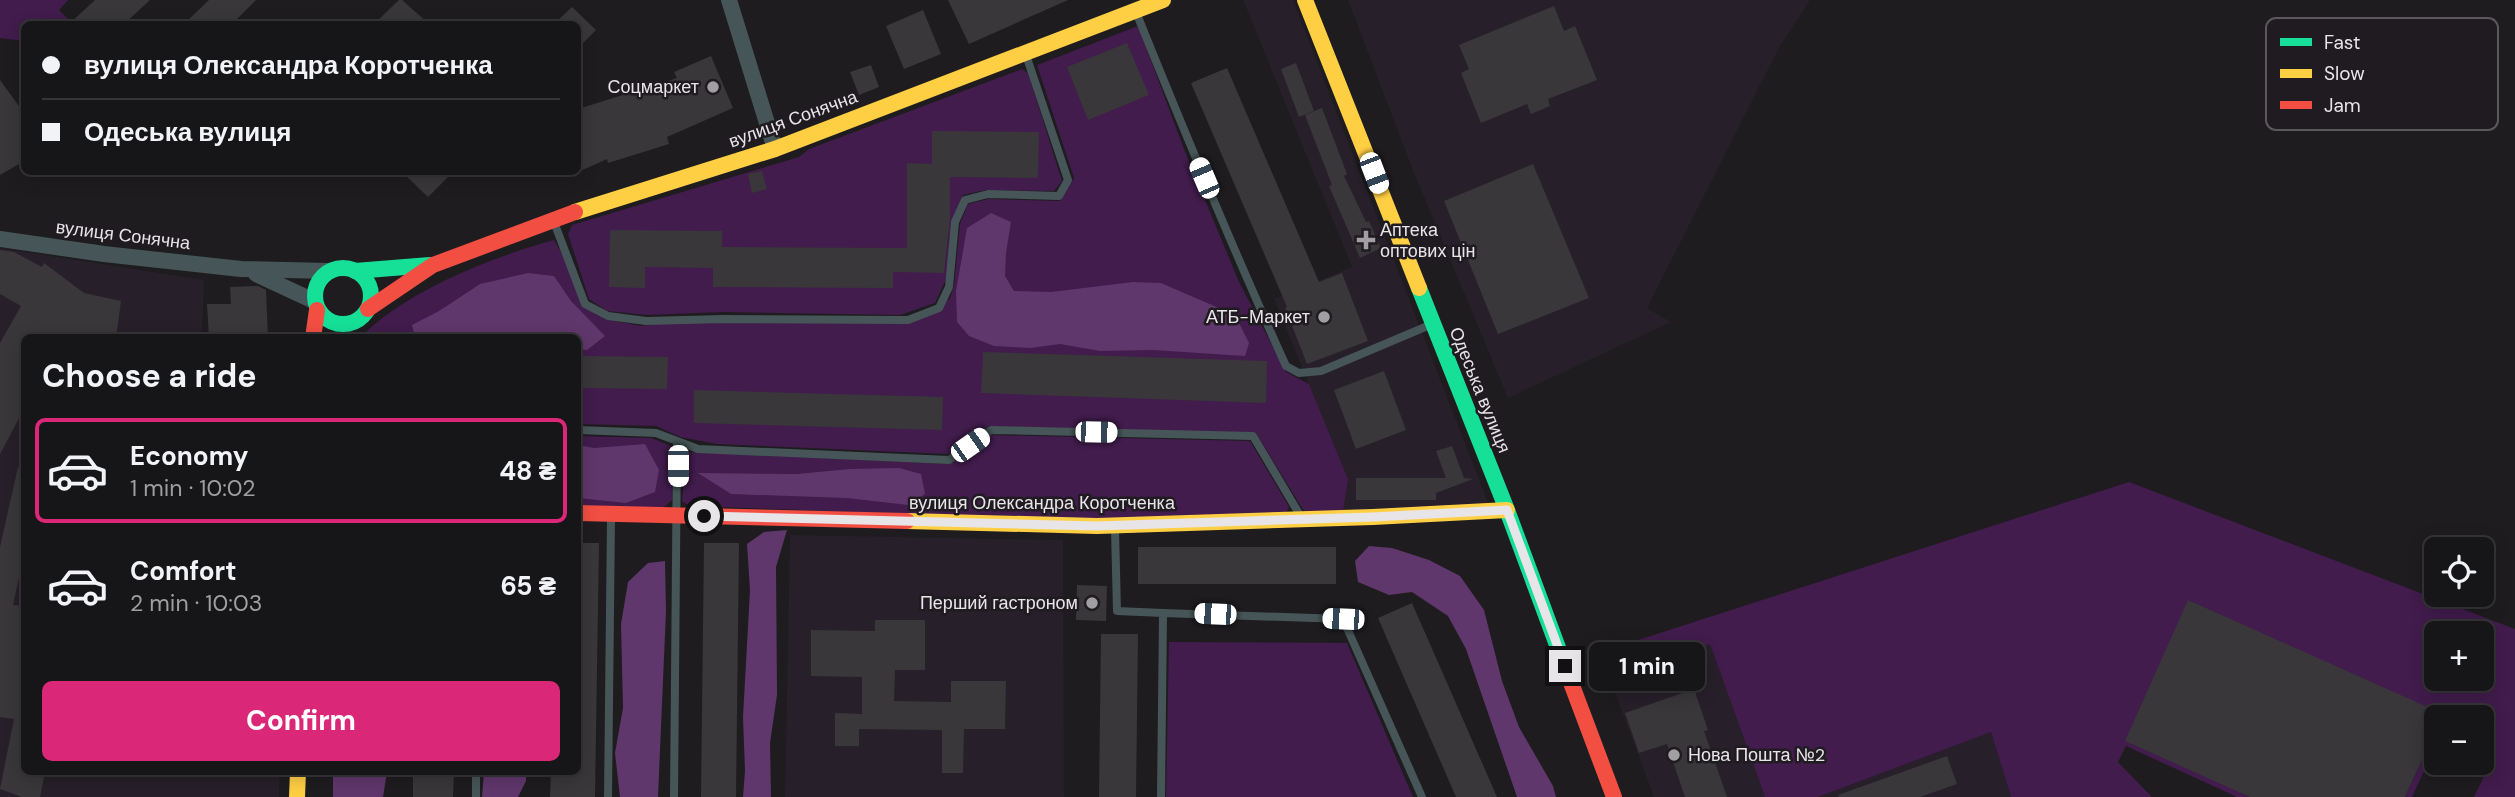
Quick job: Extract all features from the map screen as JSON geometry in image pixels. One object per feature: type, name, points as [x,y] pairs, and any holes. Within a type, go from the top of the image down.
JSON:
[{"type":"street","points":[[729,0],[775,149]]},
{"type":"street","name":"вулиця Сонячна","points":[[368,309],[433,265],[553,219],[775,149],[1163,0]]},
{"type":"street","name":"Одеська вулиця","points":[[1306,0],[1507,510],[1614,797]]},
{"type":"street","name":"вулиця Сонячна","points":[[0,239],[241,269],[329,271]]},
{"type":"street","name":"вулиця Сонячна","points":[[355,271],[433,265]]},
{"type":"street","points":[[313,334],[317,284],[329,271],[338,268],[355,271],[363,276],[371,292],[368,309],[340,334]]},
{"type":"street","name":"вулиця Сонячна","points":[[241,269],[269,279],[316,305]]},
{"type":"street","points":[[316,305],[323,317],[338,325],[356,322]]},
{"type":"street","name":"вулиця Олександра Коротченка","points":[[581,513],[1115,526],[1507,510]]},
{"type":"street","points":[[297,797],[298,775]]},
{"type":"lane","points":[[1136,10],[1178,117],[1286,366],[1299,373],[1321,371],[1433,323]]},
{"type":"lane","points":[[553,219],[585,304],[608,316],[646,321],[908,320],[939,308],[949,288],[956,222],[965,200],[988,194],[1059,196],[1068,180],[1025,52]]},
{"type":"lane","points":[[581,430],[656,433],[698,449],[949,460],[991,430],[1253,436],[1303,520]]},
{"type":"lane","points":[[674,797],[677,443]]},
{"type":"lane","points":[[608,797],[611,514]]},
{"type":"lane","points":[[1115,526],[1117,611],[1343,619],[1422,797]]},
{"type":"lane","points":[[1161,797],[1163,613]]},
{"type":"lane","points":[[476,775],[476,797]]},
{"type":"shaded area","points":[[0,0],[68,0],[59,10],[70,21],[21,21],[21,41],[0,38]]},
{"type":"shaded area","points":[[1243,0],[1293,0],[1489,505],[1343,512],[1348,479],[1274,299],[1352,267]]},
{"type":"shaded area","points":[[1348,0],[1810,0],[1780,46],[1647,308],[1671,322],[1508,398],[1414,173]]},
{"type":"shaded area","points":[[1138,26],[1184,149],[1239,282],[1286,372],[1309,384],[1348,479],[1343,512],[1305,513],[1256,433],[989,426],[949,454],[717,444],[680,437],[656,426],[581,424],[581,334],[364,334],[401,305],[451,278],[504,256],[554,240],[564,257],[583,307],[605,319],[641,326],[679,320],[907,320],[939,308],[950,298],[954,286],[960,224],[968,204],[988,199],[1060,201],[1074,178],[1037,65]]},
{"type":"shaded area","points":[[1022,69],[1028,73],[1062,181],[1054,191],[986,190],[963,195],[949,238],[949,273],[935,303],[900,315],[724,312],[647,315],[607,311],[589,299],[568,234],[572,225],[799,157],[809,149]]},
{"type":"shaded area","points":[[991,213],[1011,222],[1005,276],[1014,291],[1051,292],[1133,282],[1161,283],[1235,315],[1249,343],[1245,356],[1153,350],[1100,351],[1060,344],[1030,348],[994,346],[969,336],[957,322],[956,291],[967,228]]},
{"type":"shaded area","points":[[0,248],[204,280],[202,334],[21,334],[21,775],[279,775],[279,797],[0,797]]},
{"type":"shaded area","points":[[528,273],[554,276],[571,301],[605,336],[587,350],[581,349],[581,334],[414,334],[412,325],[480,284]]},
{"type":"shaded area","points":[[284,332],[284,334],[251,334]]},
{"type":"shaded area","points":[[991,435],[1250,441],[1289,507],[1285,515],[1113,521],[689,506],[682,501],[686,457],[691,452],[949,464]]},
{"type":"shaded area","points":[[581,436],[651,438],[671,446],[672,500],[663,508],[581,505]]},
{"type":"shaded area","points":[[645,444],[659,470],[655,492],[626,503],[581,498],[581,446],[594,448]]},
{"type":"shaded area","points":[[899,468],[921,474],[925,494],[908,505],[847,498],[731,494],[698,473],[797,474]]},
{"type":"shaded area","points":[[2129,482],[2424,594],[2424,607],[2457,607],[2494,621],[2424,621],[2424,691],[2494,691],[2494,621],[2515,629],[2515,797],[2474,797],[2485,775],[2494,775],[2494,705],[2424,705],[2424,722],[2250,797],[2237,797],[2126,746],[2118,762],[2152,797],[2011,797],[1991,732],[1818,797],[1765,797],[1710,644],[1610,679],[1601,652]]},
{"type":"shaded area","points":[[787,530],[776,567],[777,695],[770,743],[771,797],[743,797],[743,717],[750,590],[747,544],[764,532]]},
{"type":"shaded area","points":[[790,535],[1063,540],[1064,797],[785,797]]},
{"type":"shaded area","points":[[1369,546],[1392,548],[1429,560],[1460,576],[1484,610],[1502,681],[1519,727],[1553,786],[1556,797],[1517,797],[1466,649],[1448,616],[1412,592],[1389,595],[1358,582],[1355,561]]},
{"type":"shaded area","points":[[665,561],[666,611],[658,797],[620,797],[615,753],[623,708],[621,624],[628,582],[648,563]]},
{"type":"shaded area","points":[[1169,642],[1347,643],[1413,797],[1166,797]]},
{"type":"shaded area","points":[[1710,643],[1765,797],[1654,797],[1610,679]]},
{"type":"shaded area","points":[[1991,732],[2011,797],[1818,797]]},
{"type":"shaded area","points":[[2424,755],[2424,771],[2412,797],[2405,797]]},
{"type":"shaded area","points":[[333,775],[387,775],[383,797],[333,797]]},
{"type":"shaded area","points":[[484,775],[526,775],[518,797],[482,797]]},
{"type":"building","points":[[95,0],[150,0],[127,21],[72,21]]},
{"type":"building","points":[[209,0],[256,0],[235,21],[187,21]]},
{"type":"building","points":[[402,0],[426,21],[377,21]]},
{"type":"building","points":[[948,0],[1068,0],[969,44]]},
{"type":"building","points":[[1554,6],[1564,31],[1575,26],[1597,80],[1548,99],[1550,106],[1531,114],[1527,104],[1481,123],[1461,73],[1469,69],[1459,45]]},
{"type":"building","points":[[572,7],[596,30],[581,45],[581,21],[557,21]]},
{"type":"building","points":[[923,10],[941,54],[904,69],[886,26]]},
{"type":"building","points":[[1127,43],[1149,95],[1088,120],[1067,67]]},
{"type":"building","points":[[711,56],[733,108],[667,137],[669,144],[608,163],[607,159],[581,171],[581,108],[677,78],[674,72]]},
{"type":"building","points":[[1296,63],[1314,111],[1299,117],[1281,69]]},
{"type":"building","points":[[871,65],[879,87],[859,95],[850,72]]},
{"type":"building","points":[[1227,68],[1319,282],[1342,273],[1368,341],[1307,364],[1285,308],[1287,307],[1191,83]]},
{"type":"building","points":[[0,80],[21,109],[21,153],[19,164],[0,175]]},
{"type":"building","points":[[1322,108],[1347,174],[1344,176],[1381,248],[1360,258],[1329,186],[1332,185],[1305,115]]},
{"type":"building","points":[[932,131],[1039,132],[1038,178],[950,177],[950,218],[944,273],[893,272],[893,288],[713,287],[713,268],[645,267],[645,288],[609,287],[610,230],[722,231],[722,247],[907,248],[907,163],[932,164]]},
{"type":"building","points":[[1533,164],[1589,298],[1498,334],[1444,201]]},
{"type":"building","points":[[762,171],[767,189],[752,193],[748,174]]},
{"type":"building","points":[[405,175],[450,175],[428,197]]},
{"type":"building","points":[[0,250],[14,252],[42,267],[44,263],[84,293],[121,301],[117,334],[21,334],[21,415],[0,454],[0,343],[21,306],[0,294]]},
{"type":"building","points":[[258,286],[266,290],[268,334],[209,334],[207,304],[231,304],[230,287]]},
{"type":"building","points":[[983,352],[1267,361],[1266,403],[981,393]]},
{"type":"building","points":[[581,356],[668,357],[667,389],[581,388]]},
{"type":"building","points":[[1384,371],[1406,430],[1356,449],[1334,390]]},
{"type":"building","points":[[694,390],[943,397],[942,430],[694,423]]},
{"type":"building","points":[[1452,446],[1464,478],[1473,479],[1436,493],[1436,500],[1356,500],[1356,478],[1446,478],[1436,451]]},
{"type":"building","points":[[18,467],[21,468],[21,569],[13,605],[21,606],[21,775],[44,775],[40,797],[22,797],[0,789],[14,719],[0,717],[0,547]]},
{"type":"building","points":[[581,543],[599,543],[595,797],[550,797],[551,775],[581,775]]},
{"type":"building","points":[[704,543],[739,543],[736,797],[701,797]]},
{"type":"building","points":[[1138,547],[1336,547],[1336,584],[1138,584]]},
{"type":"building","name":"Перший гастроном","points":[[1077,585],[1107,586],[1106,621],[1076,620]]},
{"type":"building","points":[[2188,600],[2424,706],[2424,755],[2405,797],[2250,797],[2125,741]]},
{"type":"building","points":[[1412,603],[1497,797],[1456,797],[1378,618]]},
{"type":"building","points":[[875,620],[925,620],[925,670],[895,670],[894,701],[951,702],[951,681],[1006,681],[1005,729],[964,729],[963,773],[942,773],[942,730],[859,729],[859,746],[835,746],[835,713],[862,714],[862,677],[811,676],[811,630],[875,631]]},
{"type":"building","points":[[1101,634],[1138,634],[1136,797],[1099,797]]},
{"type":"building","points":[[1694,689],[1708,730],[1704,731],[1727,797],[1685,797],[1667,744],[1639,753],[1625,713]]},
{"type":"building","points":[[1947,756],[1957,784],[1920,797],[1838,795]]},
{"type":"building","points":[[413,775],[454,775],[453,797],[413,797]]},
{"type":"traffic: fast","points":[[355,271],[430,265]]},
{"type":"traffic: fast","points":[[337,268],[349,268],[359,272],[367,280],[371,296],[367,312],[359,320],[349,324],[337,324],[327,320],[319,312],[315,302],[315,290],[319,280],[327,272],[337,268]]},
{"type":"traffic: fast","points":[[1419,288],[1507,510],[1570,680]]},
{"type":"traffic: slow","points":[[575,212],[775,149],[1163,0]]},
{"type":"traffic: slow","points":[[1305,0],[1419,288]]},
{"type":"traffic: slow","points":[[907,521],[1097,526],[1507,510]]},
{"type":"traffic: slow","points":[[297,797],[298,775]]},
{"type":"traffic: jam","points":[[368,309],[433,265],[575,212]]},
{"type":"traffic: jam","points":[[314,334],[317,310]]},
{"type":"traffic: jam","points":[[581,513],[907,521]]},
{"type":"traffic: jam","points":[[1570,680],[1614,797]]},
{"type":"place","name":"Соцмаркет","points":[[713,87]]},
{"type":"place","name":"Аптека оптових цін","points":[[1366,240]]},
{"type":"place","name":"АТБ-Маркет","points":[[1324,317]]},
{"type":"place","name":"Перший гастроном","points":[[1092,603]]},
{"type":"place","name":"Нова Пошта №2","points":[[1674,755]]},
{"type":"route","points":[[704,516],[1097,526],[1507,510],[1565,666]]}]
